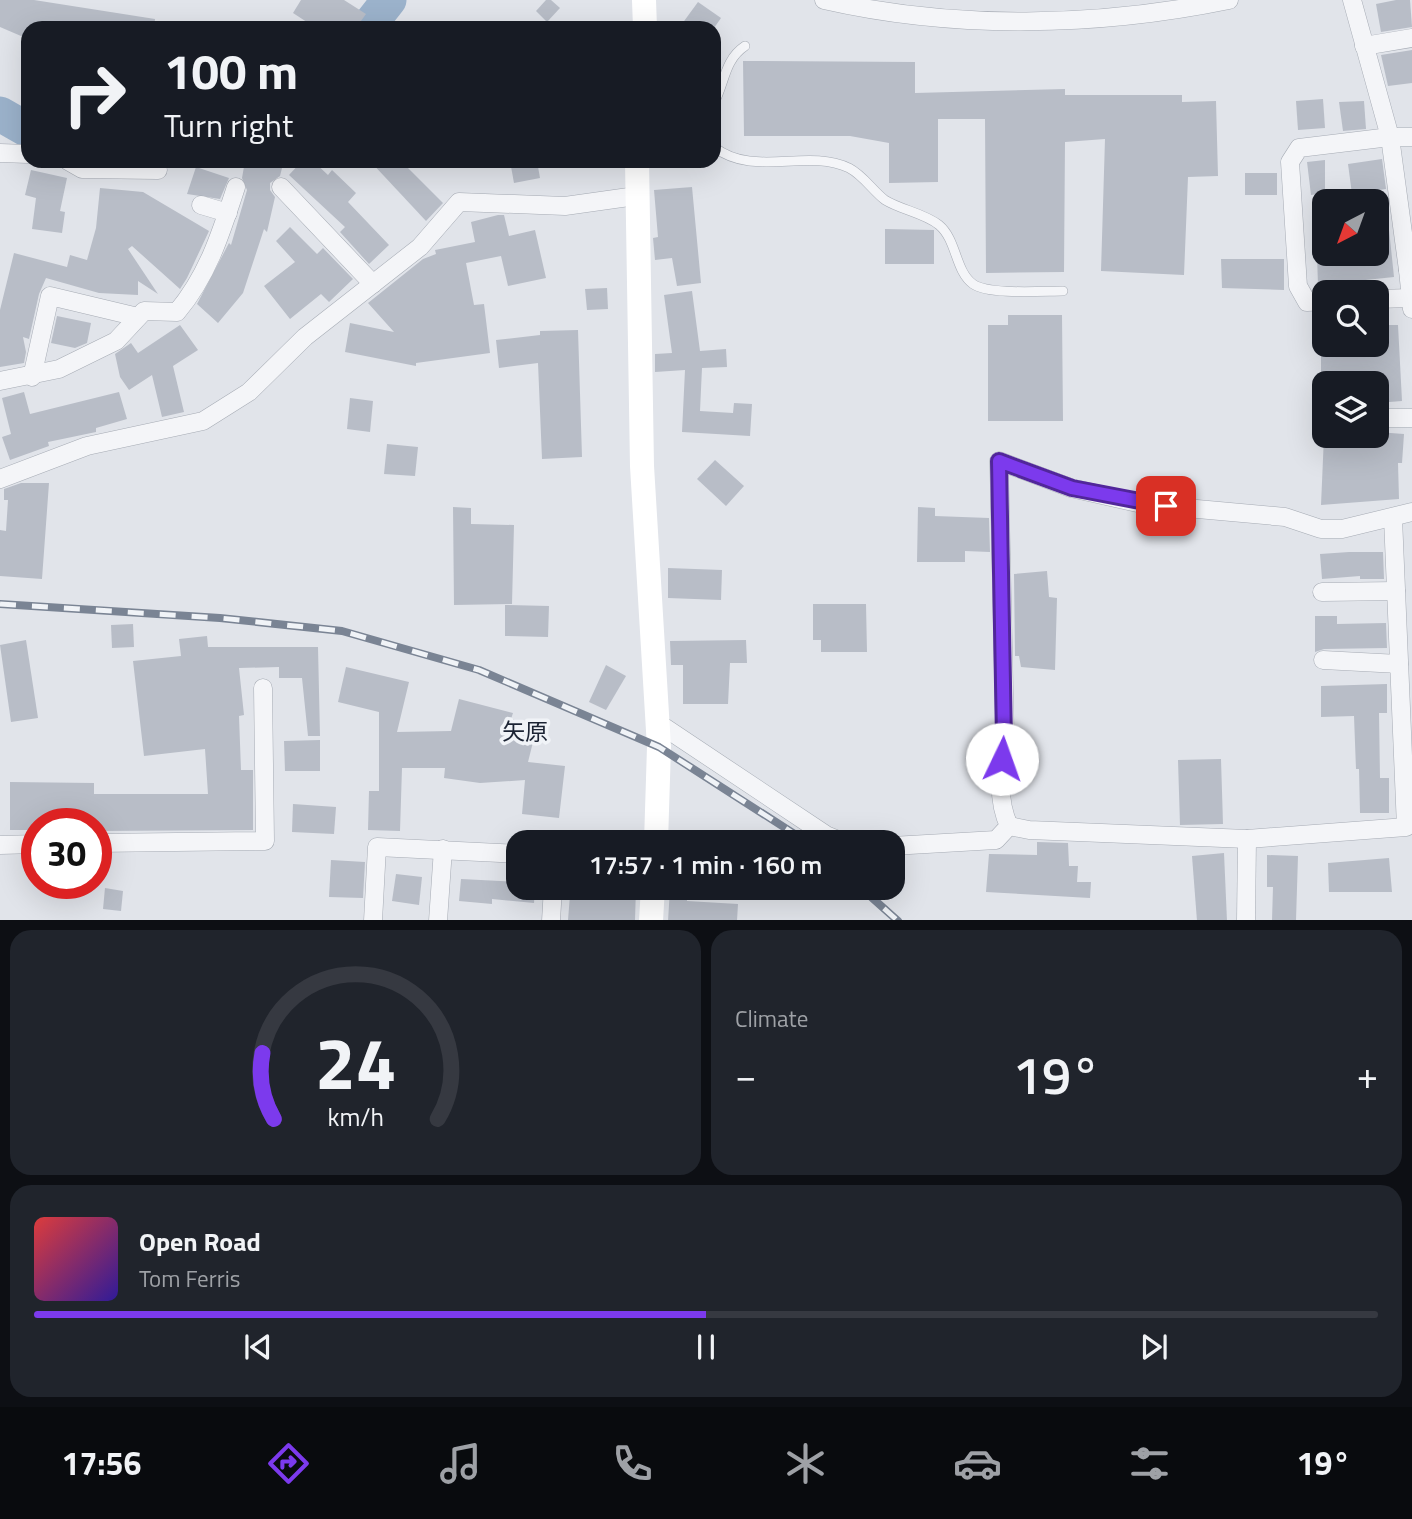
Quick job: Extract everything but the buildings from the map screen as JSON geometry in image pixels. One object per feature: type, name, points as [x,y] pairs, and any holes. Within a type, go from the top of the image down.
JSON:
[{"type":"street","points":[[644,0],[645,21]]},
{"type":"street","points":[[824,0],[968,21],[1078,19],[1185,9],[1229,0]]},
{"type":"street","points":[[1352,0],[1390,137],[1410,270],[1411,304],[1389,301]]},
{"type":"street","points":[[1364,46],[1412,38]]},
{"type":"street","points":[[1312,302],[1307,302],[1298,286],[1290,162],[1299,148],[1390,137],[1412,137]]},
{"type":"street","points":[[0,153],[21,154]]},
{"type":"street","points":[[80,168],[158,170]]},
{"type":"street","points":[[637,168],[642,466],[658,723],[656,830]]},
{"type":"street","points":[[0,381],[32,377],[60,369],[116,341],[144,311],[177,312],[196,289],[219,241],[236,187]]},
{"type":"street","points":[[281,187],[373,284]]},
{"type":"street","points":[[0,479],[87,446],[203,421],[249,392],[305,337],[420,247],[459,202],[565,206],[636,196]]},
{"type":"street","points":[[201,205],[228,213]]},
{"type":"street","points":[[32,377],[50,296],[138,317]]},
{"type":"street","points":[[1389,418],[1412,418]]},
{"type":"street","points":[[1009,826],[1002,811],[1000,778],[1004,739],[999,461],[1072,488],[1142,503],[1285,517],[1321,529],[1342,529],[1412,512]]},
{"type":"street","points":[[1009,826],[1029,830],[1247,839],[1406,827],[1393,518]]},
{"type":"street","points":[[1322,592],[1396,591]]},
{"type":"street","points":[[1324,660],[1399,664]]},
{"type":"street","points":[[112,843],[265,841],[263,688]]},
{"type":"street","points":[[658,723],[818,830]]},
{"type":"street","points":[[905,845],[996,839],[1009,826]]},
{"type":"street","points":[[1246,920],[1247,839]]},
{"type":"street","points":[[0,845],[21,844]]},
{"type":"street","points":[[373,920],[377,847],[506,852]]},
{"type":"street","points":[[438,920],[443,849]]},
{"type":"street","points":[[551,920],[552,900]]},
{"type":"street","points":[[651,920],[652,900]]},
{"type":"lane","points":[[721,90],[724,71],[745,46]]},
{"type":"lane","points":[[721,152],[760,163],[826,163],[850,168],[886,200],[939,225],[959,258],[964,274],[975,286],[1063,291]]},
{"type":"waterway","points":[[372,21],[389,0]]},
{"type":"waterway","points":[[0,114],[21,126]]},
{"type":"railway","points":[[0,604],[220,618],[342,631],[479,670],[659,747],[788,830]]},
{"type":"railway","points":[[875,900],[897,920]]},
{"type":"district","name":"矢原","points":[[525,732]]},
{"type":"route","points":[[1002,759],[1004,739],[999,461],[1072,488],[1166,506]]}]
